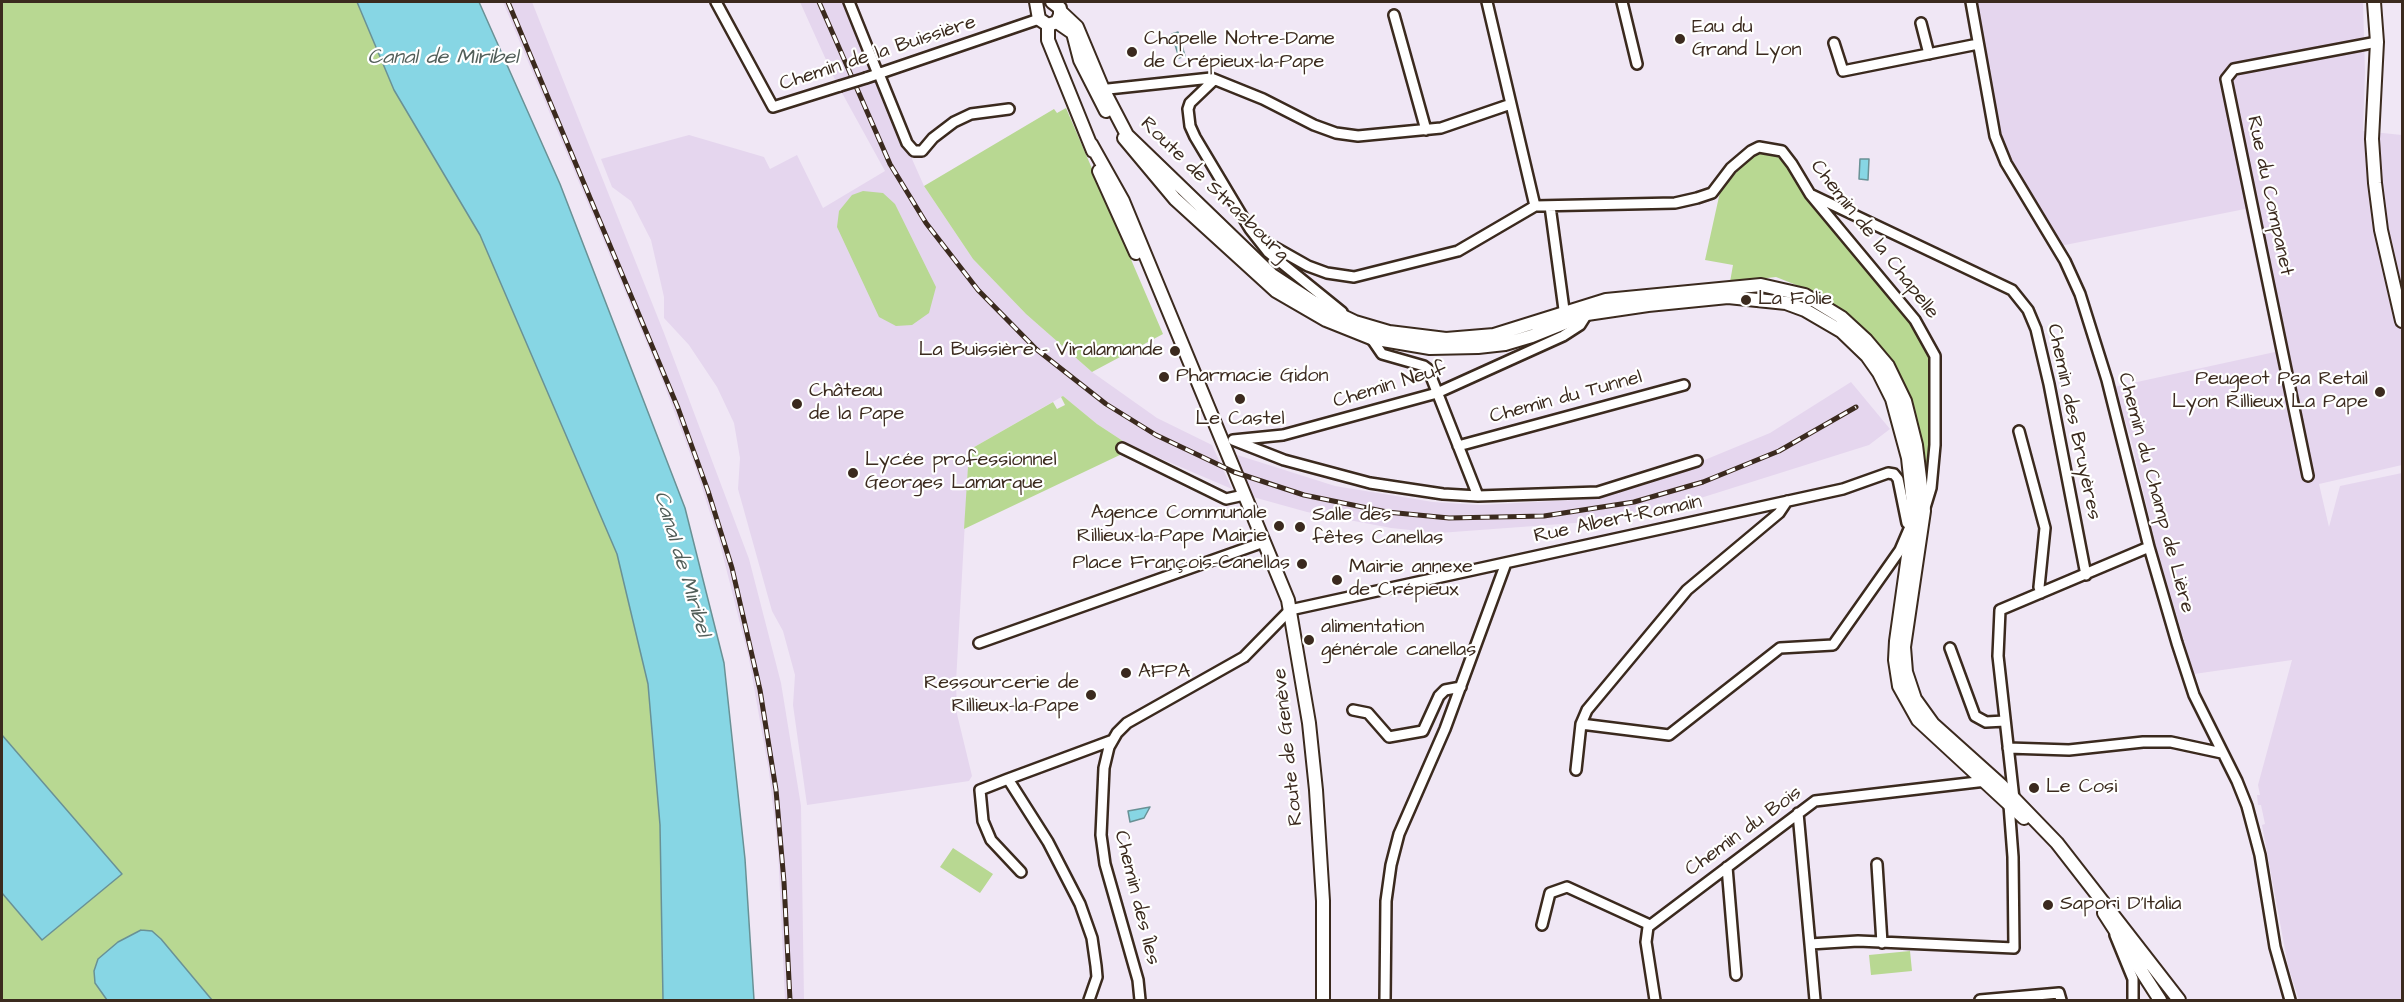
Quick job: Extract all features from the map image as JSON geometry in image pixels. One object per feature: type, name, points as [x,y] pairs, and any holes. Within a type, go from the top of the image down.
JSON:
[{"type":"main road","points":[[1047,12],[1058,5],[1052,2]]},
{"type":"main road","points":[[2374,2],[2377,42],[2372,139],[2375,183],[2381,230],[2403,321]]},
{"type":"main road","name":"Route de Strasbourg","points":[[1047,12],[1073,33],[1099,90],[1131,147],[1175,199],[1243,264],[1276,291],[1308,311],[1371,338],[1430,348],[1505,344],[1606,300],[1761,285],[1805,295],[1823,304],[1866,340],[1888,366],[1905,401],[1919,464],[1924,512],[1915,528],[1896,640],[1895,660],[1899,686],[1918,720],[1983,781],[2000,791]]},
{"type":"main road","name":"Route de Genève","points":[[1047,12],[1048,40],[1091,144],[1102,178],[1147,277],[1161,299],[1228,442],[1244,495],[1290,610],[1309,723],[1316,790],[1323,913],[1323,1000]]},
{"type":"main road","name":"Route de Strasbourg","points":[[1099,90],[1127,135],[1144,148],[1179,187],[1272,275],[1313,302],[1355,322],[1389,332],[1446,339],[1494,335],[1565,316],[1658,304],[1747,298],[1802,309],[1829,323],[1867,356],[1892,399],[1908,458],[1915,528],[1904,647],[1906,672],[1915,699],[1933,724],[2000,791],[2057,843],[2179,1000]]},
{"type":"main road","name":"Route de Strasbourg","points":[[2012,802],[2054,846],[2099,905],[2113,930],[2162,1000]]},
{"type":"street","name":"Chemin de la Buissière","points":[[716,2],[773,107],[879,74],[1047,12]]},
{"type":"street","points":[[849,2],[907,143],[914,151],[922,151],[933,138],[954,122],[971,114],[1009,109]]},
{"type":"street","points":[[1260,239],[1308,266],[1327,273],[1354,277],[1458,251],[1535,206],[1487,2]]},
{"type":"street","points":[[1622,2],[1637,64]]},
{"type":"street","name":"Chemin du Champ de Lière","points":[[1971,2],[1995,136],[2002,154],[2065,261],[2095,338],[2149,548],[2194,695],[2247,806],[2260,855],[2274,947],[2290,1000]]},
{"type":"street","points":[[1394,15],[1426,130]]},
{"type":"street","points":[[1921,23],[1929,54]]},
{"type":"street","name":"Rue du Companet","points":[[2308,476],[2226,79],[2234,69],[2377,42]]},
{"type":"street","points":[[1834,43],[1843,71],[1978,44]]},
{"type":"street","points":[[1099,90],[1202,77],[1263,99],[1314,125],[1336,133],[1358,136],[1441,128],[1511,104]]},
{"type":"street","points":[[1214,80],[1191,103],[1187,117],[1250,229],[1268,252],[1355,322]]},
{"type":"street","name":"Chemin de la Chapelle","points":[[1535,206],[1675,203],[1712,193],[1744,154],[1759,147],[1782,151],[1788,156],[1810,194],[1915,320],[1935,356],[1935,446],[1930,494],[1924,512]]},
{"type":"street","name":"Chemin des Bruyères","points":[[1810,194],[2012,290],[2028,310],[2036,329],[2049,384],[2086,575]]},
{"type":"street","points":[[1550,206],[1565,316]]},
{"type":"street","name":"Chemin Neuf","points":[[1228,442],[1283,435],[1437,393],[1563,336],[1580,325],[1587,314]]},
{"type":"street","points":[[1371,338],[1382,354],[1424,366],[1478,496]]},
{"type":"street","name":"Chemin du Tunnel","points":[[1458,446],[1684,385]]},
{"type":"street","points":[[2019,431],[2045,528],[2039,586],[2041,593]]},
{"type":"street","points":[[1228,442],[1370,483],[1478,496],[1598,492],[1697,461]]},
{"type":"street","points":[[1122,448],[1226,499],[1244,495]]},
{"type":"street","name":"Rue Albert-Romain","points":[[1290,610],[1843,489],[1877,475],[1894,474],[1898,479],[1907,523],[1915,528]]},
{"type":"street","points":[[1576,770],[1581,724],[1587,710],[1687,590],[1779,513],[1787,501]]},
{"type":"street","points":[[1581,724],[1669,735],[1780,648],[1833,645],[1915,528]]},
{"type":"street","points":[[979,643],[1264,542]]},
{"type":"street","points":[[1810,944],[1838,941],[2014,948],[2012,802],[1998,657],[1998,615],[2000,610],[2149,548]]},
{"type":"street","points":[[1385,1000],[1386,902],[1391,865],[1413,797],[1445,729],[1506,563]]},
{"type":"street","name":"Chemin des Îles","points":[[1140,1000],[1138,980],[1105,864],[1101,835],[1104,768],[1113,740],[1127,723],[1244,657],[1290,610]]},
{"type":"street","points":[[1950,648],[1975,716],[1986,722],[2005,721]]},
{"type":"street","points":[[1353,710],[1368,713],[1389,737],[1423,731],[1444,690],[1461,687]]},
{"type":"street","points":[[1021,872],[991,840],[983,821],[980,790],[1113,740]]},
{"type":"street","points":[[2008,748],[2069,750],[2143,741],[2171,742],[2222,753]]},
{"type":"street","points":[[1008,779],[1048,842],[1080,904],[1092,938],[1097,977],[1089,1000]]},
{"type":"street","name":"Chemin du Bois","points":[[1650,925],[1815,801],[1983,781]]},
{"type":"street","points":[[1798,813],[1815,1000]]},
{"type":"street","points":[[1877,864],[1882,943]]},
{"type":"street","points":[[1727,867],[1737,975]]},
{"type":"street","points":[[1542,925],[1550,892],[1567,887],[1650,925],[1646,942],[1655,1000]]},
{"type":"street","points":[[2113,930],[2120,952],[2133,979],[2133,1000]]},
{"type":"street","points":[[2132,940],[2164,989],[2162,1000]]},
{"type":"street","points":[[1980,1000],[2060,993],[2061,1000]]},
{"type":"shaded area","points":[[503,2],[532,2],[664,333],[749,559],[781,683],[801,806],[804,1000],[785,1000],[778,850],[769,772],[749,659],[720,544],[696,469],[663,382]]},
{"type":"shaded area","name":"Lycée professionnel Georges Lamarque","points":[[800,2],[846,2],[872,69],[924,186],[973,259],[1026,314],[1092,372],[1157,418],[1212,445],[1232,489],[1129,445],[1097,424],[1063,396],[969,450],[956,682],[957,714],[972,776],[969,781],[807,805],[793,705],[795,675],[783,631],[772,611],[738,489],[740,458],[734,423],[717,387],[689,345],[664,318],[664,297],[651,240],[631,201],[612,187],[601,159],[689,135],[764,157],[770,169],[797,155],[823,208],[885,171],[836,82]]},
{"type":"shaded area","points":[[1977,2],[2363,2],[2365,72],[2363,131],[2402,135],[2402,465],[2319,484],[2329,527],[2340,486],[2402,473],[2402,1000],[2299,1000],[2288,966],[2262,825],[2265,824],[2257,795],[2260,795],[2258,785],[2292,660],[2194,674],[2157,550],[2130,435],[2114,387],[2275,352],[2245,209],[2060,246],[2003,146]]},
{"type":"shaded area","points":[[1851,382],[1890,429],[1869,445],[1672,507],[1575,523],[1439,533],[1391,528],[1307,512],[1253,497],[1234,454],[1335,486],[1433,502],[1480,505],[1591,499],[1644,485],[1770,433]]},
{"type":"green space","points":[[2,2],[357,2],[394,90],[480,235],[617,554],[648,684],[660,825],[663,1000],[212,1000],[161,939],[95,983],[107,1000],[2,1000],[2,893],[42,940],[122,874],[2,735]]},
{"type":"green space","points":[[1066,108],[1163,334],[1092,372],[1026,314],[973,259],[924,186],[1054,109],[1057,113]]},
{"type":"green space","points":[[1763,152],[1779,157],[1785,162],[1802,193],[1917,330],[1931,358],[1932,451],[1927,491],[1919,430],[1909,393],[1896,368],[1869,333],[1826,299],[1809,290],[1776,277],[1730,282],[1733,265],[1705,260],[1720,192],[1746,161]]},
{"type":"green space","points":[[863,191],[883,193],[895,204],[936,287],[929,313],[912,325],[896,326],[879,317],[837,227],[839,211],[852,195]]},
{"type":"green space","points":[[1063,396],[1097,424],[1129,445],[1124,453],[964,529],[969,450],[1053,402],[1057,409],[1065,405],[1061,397]]},
{"type":"green space","points":[[953,848],[993,874],[980,893],[940,867]]},
{"type":"green space","points":[[1910,951],[1912,971],[1871,975],[1869,955]]},
{"type":"water","name":"Canal de Miribel","points":[[357,2],[479,2],[560,184],[685,508],[724,663],[745,859],[754,1000],[663,1000],[660,825],[648,684],[617,554],[480,235],[394,90]]},
{"type":"water","points":[[1178,32],[1185,56],[1179,58],[1172,34]]},
{"type":"water","points":[[1860,159],[1869,159],[1868,180],[1859,179]]},
{"type":"water","points":[[2,735],[122,874],[42,940],[2,893]]},
{"type":"water","points":[[1150,807],[1144,818],[1130,822],[1128,811]]},
{"type":"water","points":[[141,930],[152,931],[161,939],[212,1000],[107,1000],[95,983],[94,971],[98,959],[118,942]]},
{"type":"railway","points":[[508,2],[678,408],[708,491],[732,568],[760,690],[776,790],[784,882],[790,1000]]},
{"type":"railway","points":[[819,2],[890,164],[926,223],[978,290],[1036,349],[1106,404],[1156,435],[1234,472],[1304,495],[1387,512],[1449,518],[1544,516],[1634,502],[1703,482],[1779,451],[1856,407]]},
{"type":"place","name":"Eau du Grand Lyon","points":[[1680,39]]},
{"type":"place","name":"Chapelle Notre-Dame de Crépieux-la-Pape","points":[[1132,52]]},
{"type":"place","name":"La Folie","points":[[1746,300]]},
{"type":"place","name":"La Buissière - Viralamande","points":[[1175,351]]},
{"type":"place","name":"Pharmacie Gidon","points":[[1164,377]]},
{"type":"place","name":"Peugeot Psa Retail Lyon Rillieux La Pape","points":[[2380,392]]},
{"type":"place","name":"Le Castel","points":[[1240,399]]},
{"type":"place","name":"Château de la Pape","points":[[797,404]]},
{"type":"place","name":"Lycée professionnel Georges Lamarque","points":[[853,473]]},
{"type":"place","name":"Agence Communale Rillieux-la-Pape Mairie","points":[[1279,526]]},
{"type":"place","name":"Salle des fêtes Canellas","points":[[1300,527]]},
{"type":"place","name":"Place François-Canellas","points":[[1302,564]]},
{"type":"place","name":"Mairie annexe de Crépieux","points":[[1337,580]]},
{"type":"place","name":"alimentation générale canellas","points":[[1309,640]]},
{"type":"place","name":"AFPA","points":[[1126,673]]},
{"type":"place","name":"Ressourcerie de Rillieux-la-Pape","points":[[1091,695]]},
{"type":"place","name":"Le Cosi","points":[[2034,788]]},
{"type":"place","name":"Sapori D'Italia","points":[[2048,905]]}]
